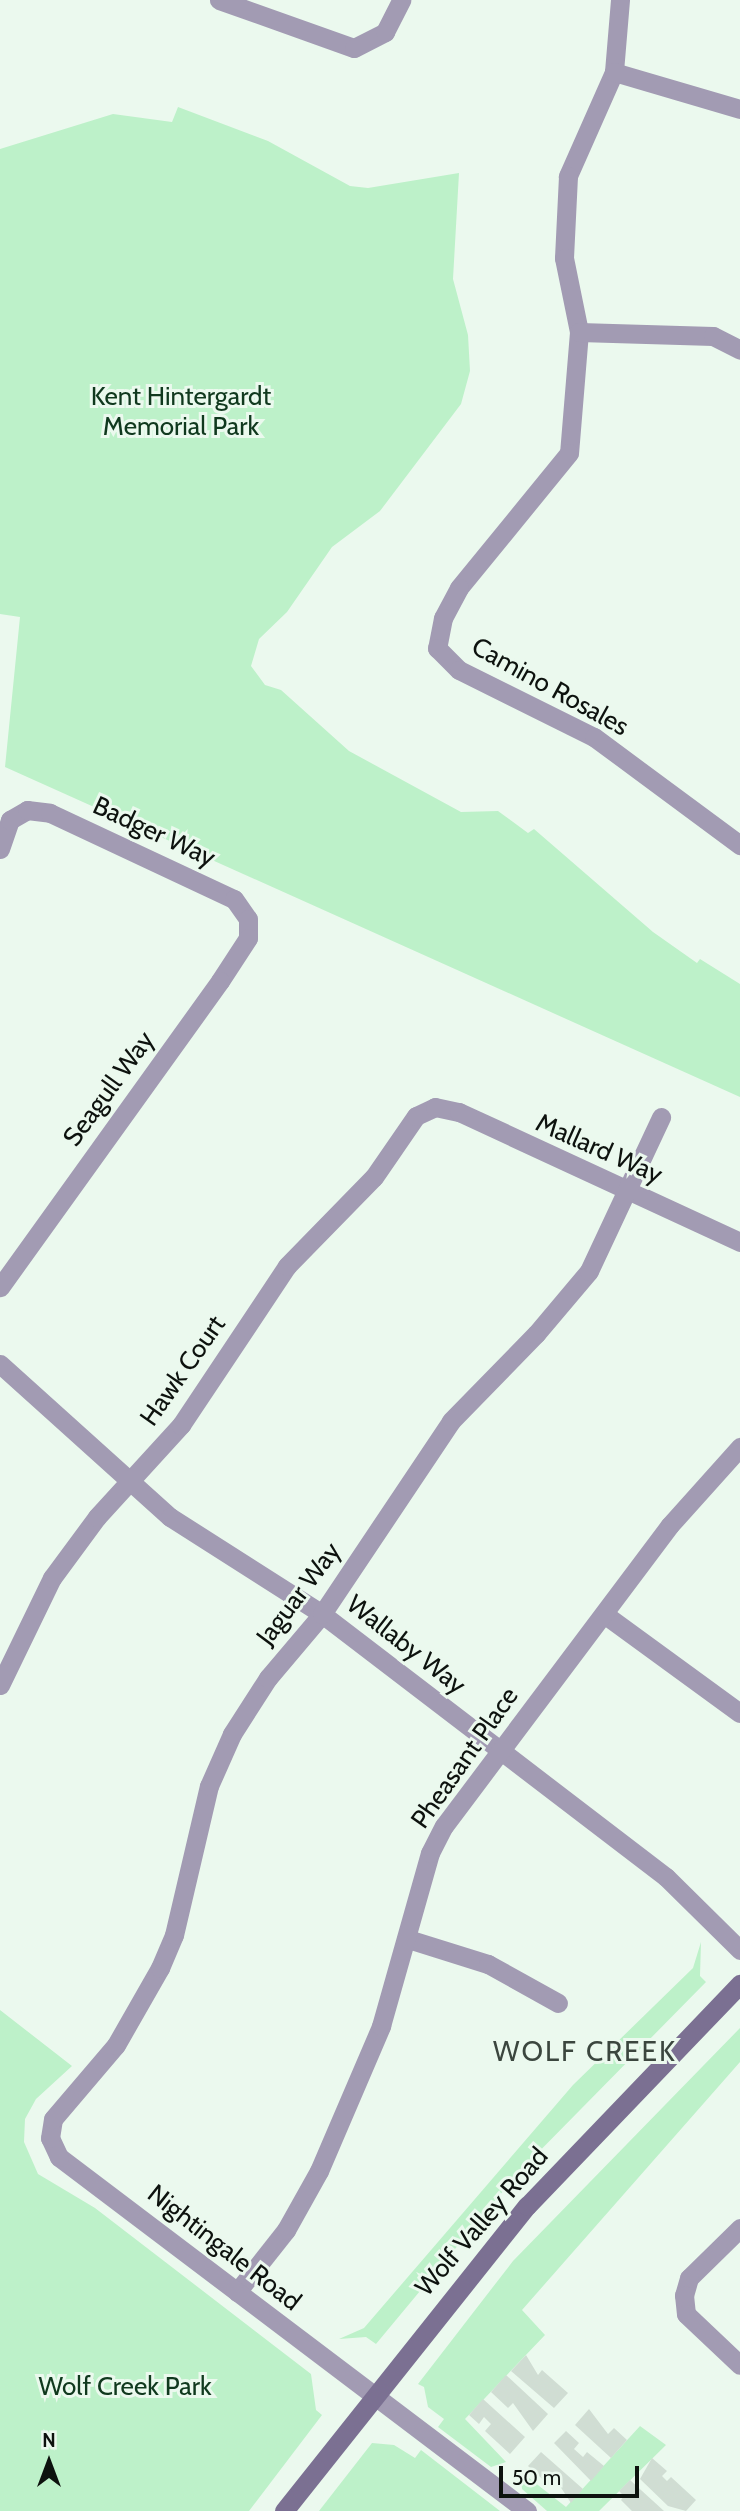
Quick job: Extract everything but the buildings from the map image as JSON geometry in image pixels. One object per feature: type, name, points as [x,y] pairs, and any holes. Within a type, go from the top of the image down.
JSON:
[{"type":"main road","name":"Wolf Valley Road","points":[[284,2511],[373,2395],[527,2206],[740,1984]]},
{"type":"street","points":[[219,0],[354,48],[385,32],[401,0]]},
{"type":"street","points":[[620,0],[614,72],[568,176],[564,258],[579,332],[713,336],[740,350]]},
{"type":"street","points":[[614,72],[740,109]]},
{"type":"street","name":"Camino Rosales","points":[[579,332],[569,453],[459,588],[443,618],[438,648],[458,670],[594,737],[740,845]]},
{"type":"street","name":"Badger Way","points":[[0,849],[10,820],[27,810],[50,813],[234,899],[248,919]]},
{"type":"street","name":"Seagull Way","points":[[0,1287],[220,981],[248,938],[248,919]]},
{"type":"street","name":"Mallard Way","points":[[435,1107],[459,1112],[740,1242]]},
{"type":"street","name":"Hawk Court","points":[[0,1685],[52,1578],[181,1425],[287,1266],[374,1177],[416,1116],[435,1107]]},
{"type":"street","name":"Jaguar Way","points":[[50,2138],[53,2119],[116,2045],[160,1968],[174,1935],[209,1786],[232,1734],[268,1678],[321,1614],[451,1420],[572,1296],[628,1191],[661,1117]]},
{"type":"street","name":"Wallaby Way","points":[[0,1364],[170,1517],[321,1614],[666,1877],[740,1950]]},
{"type":"street","name":"Pheasant Place","points":[[237,2292],[286,2230],[319,2171],[381,2026],[444,1826],[670,1525],[740,1447]]},
{"type":"street","points":[[604,1614],[740,1713]]},
{"type":"street","points":[[408,1939],[488,1964],[558,2003]]},
{"type":"street","name":"Nightingale Road","points":[[50,2138],[59,2157],[527,2511]]},
{"type":"street","points":[[740,2228],[689,2278],[684,2295],[686,2314],[740,2365]]},
{"type":"green space","name":"Kent Hintergardt Memorial Park","points":[[178,107],[268,141],[350,186],[368,188],[459,173],[453,279],[468,335],[470,371],[461,404],[380,511],[332,547],[287,612],[259,639],[251,666],[265,685],[281,690],[349,751],[461,812],[498,811],[528,833],[534,829],[653,932],[697,963],[700,959],[740,984],[740,1097],[5,767],[20,617],[0,614],[0,149],[113,114],[172,122]]},
{"type":"green space","points":[[701,1942],[700,1976],[706,1982],[518,2173],[376,2344],[366,2337],[339,2339],[364,2328],[573,2085],[693,1968]]},
{"type":"green space","name":"Wolf Creek Park","points":[[0,2010],[72,2066],[36,2099],[25,2119],[24,2142],[38,2174],[95,2208],[311,2374],[316,2410],[322,2415],[249,2511],[0,2511]]},
{"type":"green space","points":[[740,2028],[740,2062],[522,2310],[545,2335],[465,2419],[506,2462],[491,2467],[438,2427],[444,2419],[428,2407],[424,2387],[418,2384],[513,2261]]},
{"type":"green space","points":[[640,2426],[666,2445],[599,2511],[547,2511],[522,2489],[520,2471],[566,2507]]},
{"type":"green space","points":[[372,2443],[394,2445],[415,2458],[421,2450],[500,2511],[319,2511]]},
{"type":"district","name":"WOLF CREEK","points":[[585,2051]]}]
